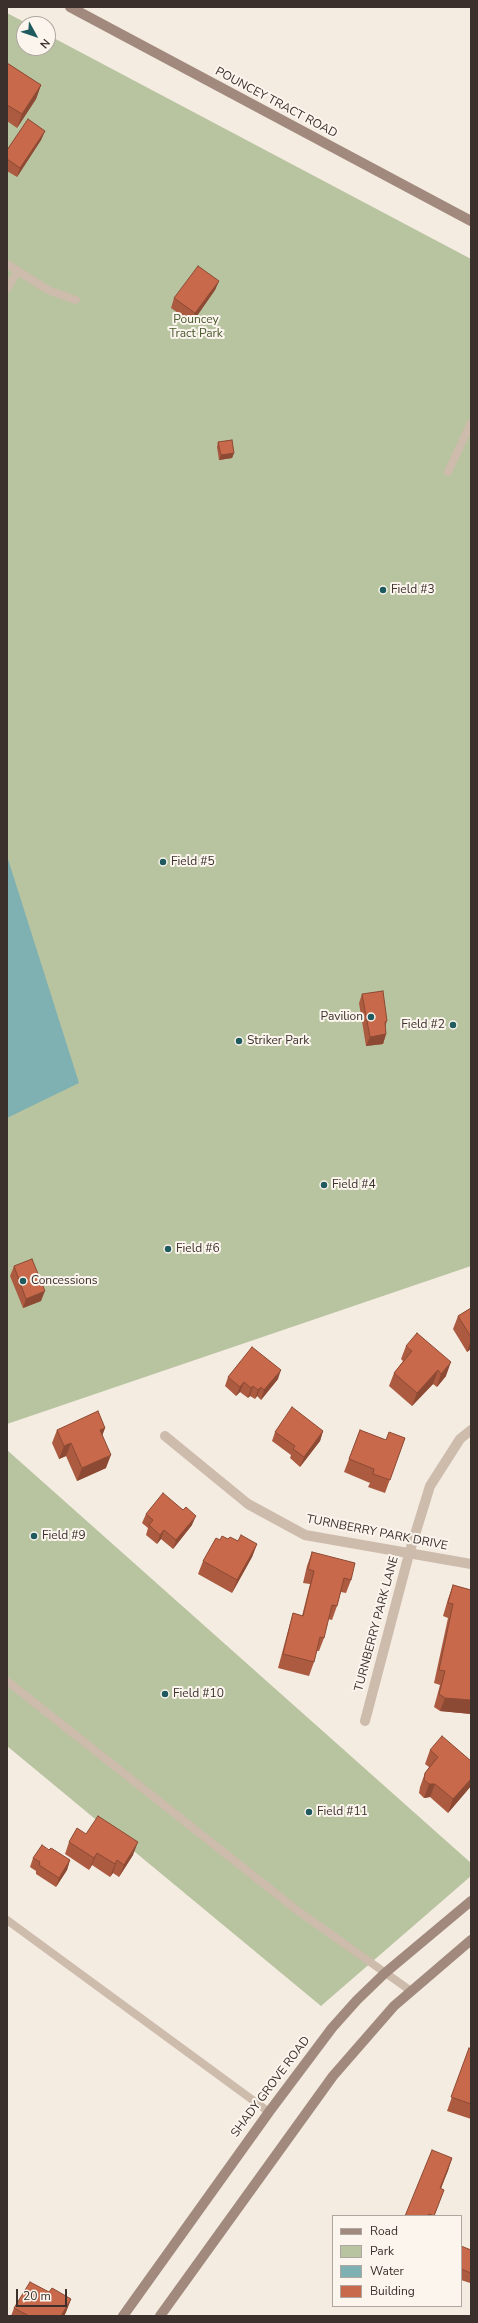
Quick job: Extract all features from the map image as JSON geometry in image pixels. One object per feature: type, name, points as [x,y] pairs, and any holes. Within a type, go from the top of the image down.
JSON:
[{"type":"main road","name":"POUNCEY TRACT ROAD","points":[[70,7],[83,10],[471,221]]},
{"type":"main road","name":"SHADY GROVE ROAD","points":[[123,2316],[269,2112],[332,2028],[357,2000],[385,1973],[471,1900]]},
{"type":"main road","points":[[160,2316],[333,2076],[372,2030],[411,1991],[471,1940]]},
{"type":"street","name":"TURNBERRY PARK LANE","points":[[365,1721],[409,1554],[430,1486],[460,1439],[471,1430]]},
{"type":"street","name":"TURNBERRY PARK DRIVE","points":[[165,1436],[248,1504],[306,1535],[471,1564]]},
{"type":"lane","points":[[7,264],[51,292],[76,300]]},
{"type":"lane","points":[[7,289],[18,271]]},
{"type":"lane","points":[[448,472],[471,423]]},
{"type":"lane","points":[[7,1681],[298,1911],[411,1991]]},
{"type":"lane","points":[[7,1920],[269,2112]]},
{"type":"green space","name":"Striker Park","points":[[7,13],[16,18],[16,56],[56,56],[56,39],[471,259],[471,1266],[7,1424]]},
{"type":"green space","points":[[7,1450],[471,1863],[471,1876],[321,2006],[7,1746]]},
{"type":"water","points":[[7,856],[79,1083],[7,1118]]},
{"type":"building","points":[[7,63],[41,85],[22,114],[7,105]]},
{"type":"building","points":[[28,119],[45,131],[20,168],[7,159],[7,150]]},
{"type":"building","points":[[198,266],[219,281],[195,313],[174,298]]},
{"type":"building","points":[[232,440],[234,453],[221,455],[218,442]]},
{"type":"building","name":"Pavilion","points":[[383,991],[387,1021],[385,1022],[386,1034],[370,1037],[362,994]]},
{"type":"building","points":[[32,1259],[45,1291],[26,1299],[14,1266]]},
{"type":"building","points":[[471,1308],[471,1337],[458,1316]]},
{"type":"building","points":[[417,1333],[451,1362],[441,1374],[438,1370],[417,1393],[394,1373],[412,1351],[406,1346]]},
{"type":"building","points":[[252,1347],[281,1370],[264,1390],[261,1387],[258,1390],[253,1386],[251,1388],[244,1382],[240,1387],[228,1377]]},
{"type":"building","points":[[292,1407],[323,1431],[304,1457],[293,1449],[295,1446],[275,1432]]},
{"type":"building","points":[[98,1411],[105,1428],[100,1430],[111,1455],[82,1468],[71,1443],[64,1446],[57,1430]]},
{"type":"building","points":[[360,1430],[386,1440],[389,1432],[405,1438],[390,1480],[373,1474],[374,1469],[349,1459]]},
{"type":"building","points":[[163,1493],[183,1510],[186,1507],[196,1516],[176,1540],[164,1530],[160,1535],[149,1525],[153,1520],[146,1514]]},
{"type":"building","points":[[241,1535],[257,1544],[237,1580],[203,1561],[216,1538],[220,1540],[222,1536],[228,1539],[230,1537],[238,1541]]},
{"type":"building","points":[[312,1552],[355,1563],[351,1580],[344,1578],[337,1606],[332,1605],[324,1638],[320,1637],[314,1662],[283,1654],[293,1613],[303,1616],[314,1571],[308,1569]]},
{"type":"building","points":[[453,1585],[471,1590],[471,1700],[445,1698],[439,1694],[445,1671],[439,1670],[453,1604],[448,1603]]},
{"type":"building","points":[[442,1736],[471,1761],[471,1779],[453,1799],[435,1784],[429,1784],[424,1780],[425,1773],[438,1757],[430,1750]]},
{"type":"building","points":[[98,1816],[138,1842],[124,1865],[117,1860],[115,1864],[97,1853],[94,1858],[69,1842],[77,1828],[86,1834]]},
{"type":"building","points":[[42,1845],[49,1850],[51,1848],[70,1860],[59,1878],[39,1865],[40,1862],[33,1858]]},
{"type":"building","points":[[469,2048],[471,2049],[471,2104],[451,2097]]},
{"type":"building","points":[[432,2150],[452,2158],[440,2188],[444,2190],[434,2215],[405,2215]]},
{"type":"building","points":[[462,2246],[471,2250],[471,2273],[462,2269]]},
{"type":"building","points":[[30,2282],[49,2292],[52,2288],[71,2299],[61,2316],[29,2316],[14,2308]]},
{"type":"place","name":"Field #3","points":[[383,590]]},
{"type":"place","name":"Field #5","points":[[163,862]]},
{"type":"place","name":"Pavilion","points":[[371,1017]]},
{"type":"place","name":"Field #2","points":[[453,1025]]},
{"type":"place","name":"Striker Park","points":[[239,1041]]},
{"type":"place","name":"Field #4","points":[[324,1185]]},
{"type":"place","name":"Field #6","points":[[168,1249]]},
{"type":"place","name":"Concessions","points":[[23,1281]]},
{"type":"place","name":"Field #9","points":[[34,1536]]},
{"type":"place","name":"Field #10","points":[[165,1694]]},
{"type":"place","name":"Field #11","points":[[309,1812]]},
{"type":"park label","name":"Pouncey Tract Park","points":[[196,327]]}]
